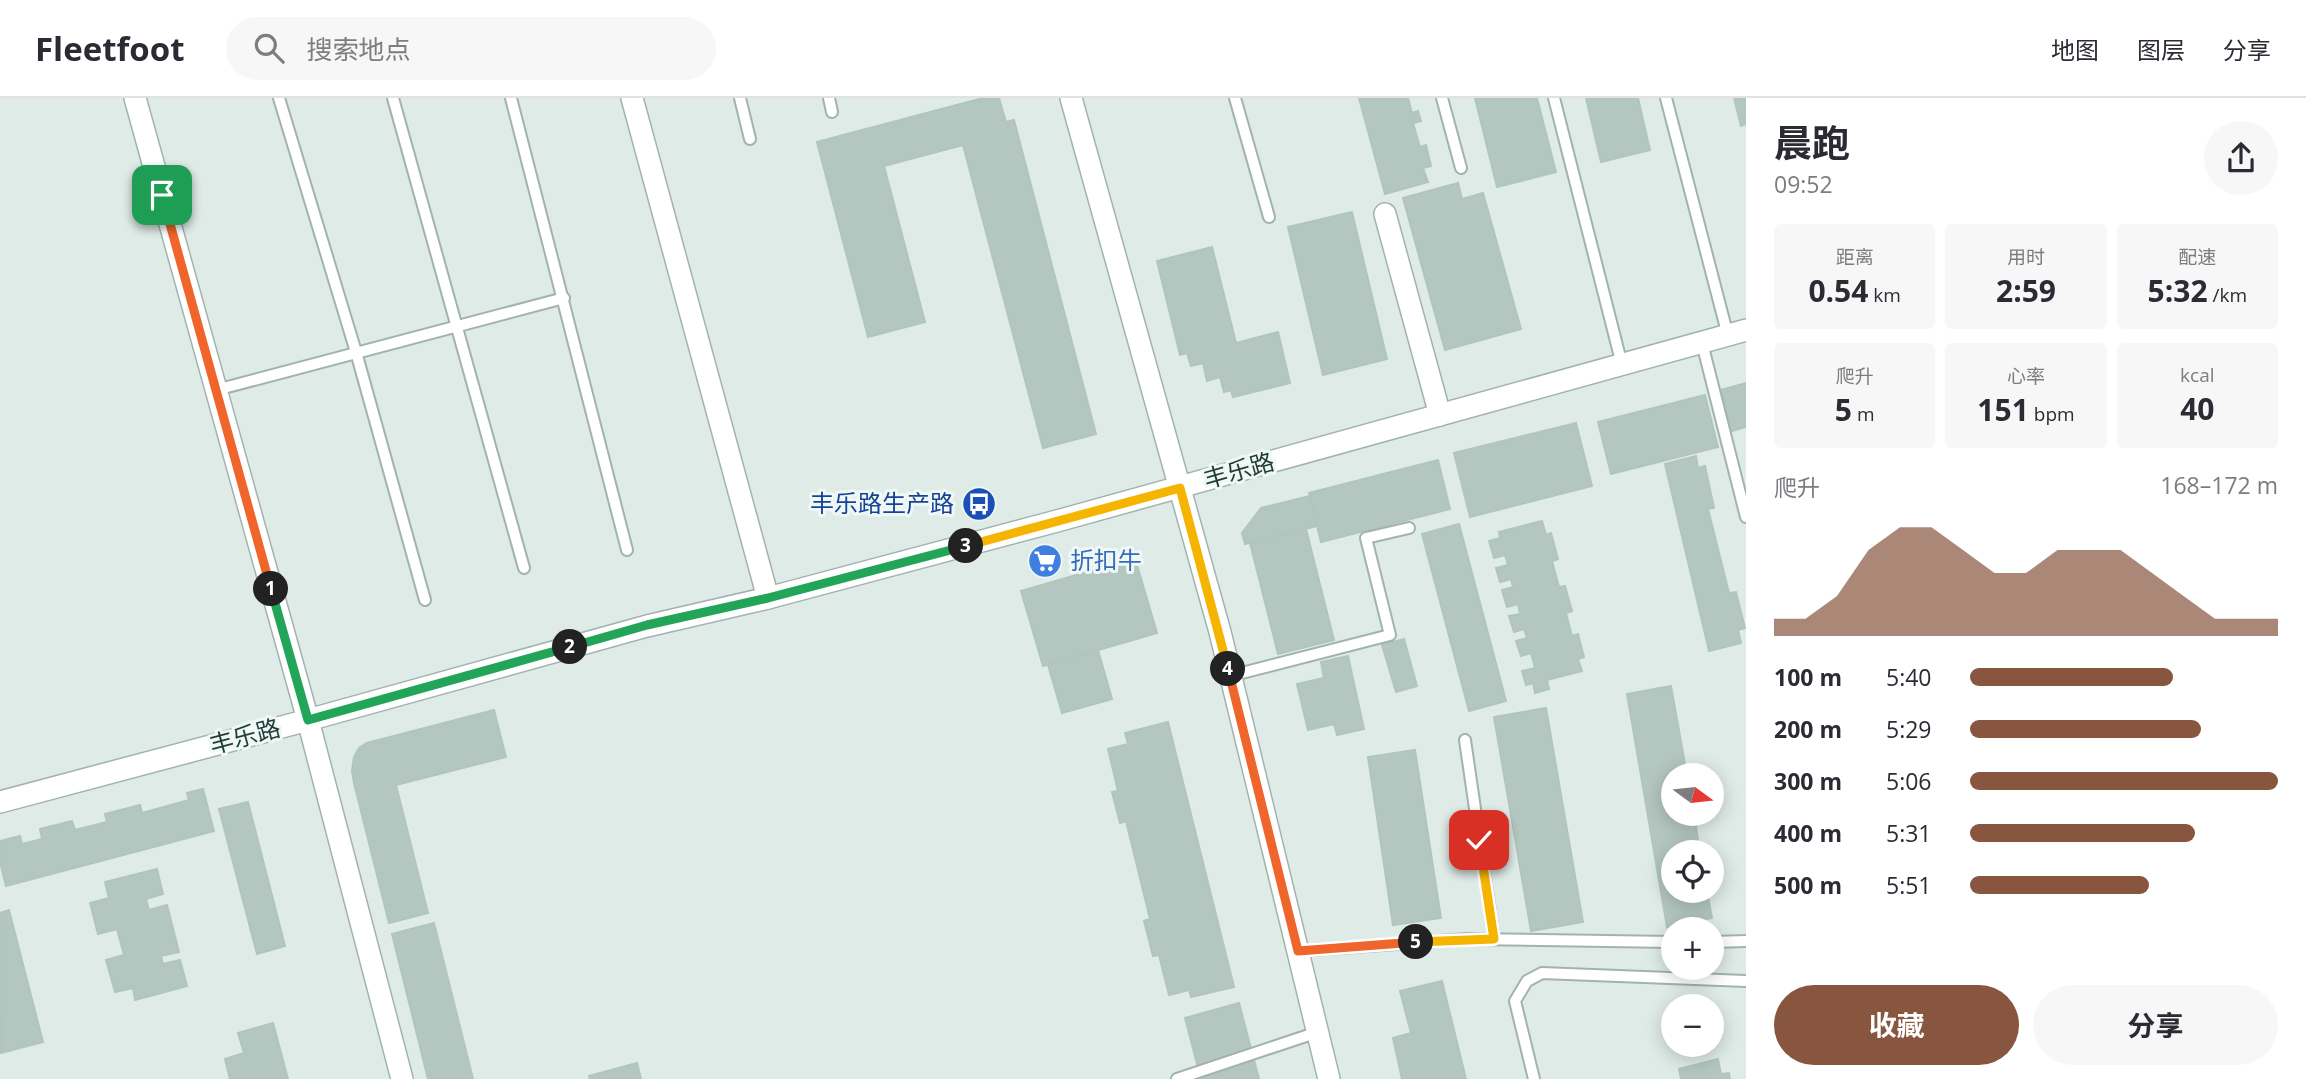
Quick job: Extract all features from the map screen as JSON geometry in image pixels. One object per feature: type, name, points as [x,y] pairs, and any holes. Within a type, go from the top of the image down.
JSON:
[{"type":"street","points":[[135,98],[308,720],[402,1079]]},
{"type":"street","points":[[632,98],[768,598]]},
{"type":"street","points":[[1071,98],[1230,676],[1329,1079]]},
{"type":"street","points":[[1385,214],[1440,415]]},
{"type":"street","name":"丰乐路","points":[[0,802],[308,720],[647,625],[768,598],[1180,488],[1737,333]]},
{"type":"lane","points":[[279,98],[356,352],[425,600]]},
{"type":"lane","points":[[393,98],[524,568]]},
{"type":"lane","points":[[511,98],[627,550]]},
{"type":"lane","points":[[740,98],[750,139]]},
{"type":"lane","points":[[829,98],[832,112]]},
{"type":"lane","points":[[1235,98],[1269,218]]},
{"type":"lane","points":[[1442,98],[1461,168]]},
{"type":"lane","points":[[1554,98],[1622,365]]},
{"type":"lane","points":[[1666,98],[1737,333]]},
{"type":"lane","points":[[216,390],[564,298]]},
{"type":"lane","points":[[1702,343],[1746,517]]},
{"type":"lane","points":[[1230,676],[1390,635],[1366,538],[1409,528]]},
{"type":"lane","points":[[1465,740],[1494,939]]},
{"type":"lane","points":[[1298,951],[1467,939],[1661,942]]},
{"type":"lane","points":[[1724,942],[1746,941]]},
{"type":"lane","points":[[1534,1079],[1515,1001],[1527,981],[1542,973],[1746,981]]},
{"type":"lane","points":[[1177,1079],[1318,1032]]},
{"type":"building","points":[[983,98],[999,98],[1006,122],[1014,120],[1096,434],[1043,448],[963,145],[884,166],[925,322],[868,337],[817,142]]},
{"type":"building","points":[[1359,98],[1408,98],[1412,113],[1418,111],[1421,121],[1413,123],[1420,147],[1426,145],[1431,166],[1423,168],[1428,182],[1385,194]]},
{"type":"building","points":[[1475,98],[1537,98],[1556,172],[1497,187]]},
{"type":"building","points":[[1586,98],[1638,98],[1650,150],[1601,162]]},
{"type":"building","points":[[1734,98],[1746,98],[1746,124],[1741,126]]},
{"type":"building","points":[[1458,183],[1462,199],[1483,193],[1521,329],[1445,350],[1403,198]]},
{"type":"building","points":[[1352,212],[1387,359],[1323,375],[1288,227]]},
{"type":"building","points":[[1212,247],[1236,343],[1278,332],[1290,383],[1233,397],[1231,390],[1224,392],[1220,377],[1207,381],[1203,363],[1191,366],[1187,353],[1180,355],[1157,261]]},
{"type":"building","points":[[1746,383],[1746,427],[1732,431],[1721,390]]},
{"type":"building","points":[[1705,395],[1718,447],[1611,474],[1598,422]]},
{"type":"building","points":[[1576,423],[1592,486],[1470,517],[1454,453]]},
{"type":"building","points":[[1696,456],[1698,468],[1705,466],[1714,508],[1708,509],[1729,593],[1736,592],[1745,628],[1738,630],[1741,643],[1709,651],[1665,464]]},
{"type":"building","points":[[1438,460],[1450,509],[1321,542],[1309,493]]},
{"type":"building","points":[[1310,496],[1317,526],[1245,544],[1242,533],[1261,508]]},
{"type":"building","points":[[1542,521],[1546,535],[1551,533],[1558,559],[1552,561],[1559,587],[1565,586],[1572,611],[1566,613],[1572,636],[1578,634],[1584,657],[1578,659],[1582,671],[1547,680],[1549,689],[1535,693],[1533,683],[1526,685],[1522,671],[1535,668],[1531,653],[1521,656],[1516,641],[1527,638],[1524,629],[1514,632],[1509,616],[1520,614],[1518,604],[1507,607],[1502,590],[1513,587],[1511,579],[1500,582],[1496,568],[1508,565],[1505,555],[1494,558],[1489,541],[1500,538],[1499,532]]},
{"type":"building","points":[[1459,524],[1506,701],[1469,711],[1422,534]]},
{"type":"building","points":[[1306,529],[1334,640],[1278,654],[1250,543]]},
{"type":"building","points":[[1135,558],[1157,633],[1043,666],[1021,591]]},
{"type":"building","points":[[1404,639],[1417,686],[1396,692],[1382,645]]},
{"type":"building","points":[[1098,650],[1112,699],[1062,713],[1048,665]]},
{"type":"building","points":[[1348,656],[1364,729],[1337,735],[1334,724],[1308,730],[1297,684],[1324,678],[1321,662]]},
{"type":"building","points":[[1671,686],[1685,763],[1661,763],[1661,826],[1696,826],[1698,840],[1661,840],[1661,892],[1627,694]]},
{"type":"building","points":[[1546,708],[1583,922],[1531,931],[1494,717]]},
{"type":"building","points":[[494,710],[506,757],[396,785],[428,913],[389,923],[354,783],[354,757],[359,748],[367,743]]},
{"type":"building","points":[[1168,722],[1234,987],[1191,997],[1189,990],[1169,995],[1159,955],[1153,956],[1144,921],[1150,919],[1126,821],[1120,823],[1112,792],[1118,791],[1108,749],[1128,744],[1125,733]]},
{"type":"building","points":[[1415,750],[1441,918],[1393,925],[1368,757]]},
{"type":"building","points":[[203,789],[214,831],[6,886],[0,862],[0,841],[20,836],[22,844],[42,839],[40,829],[72,821],[75,830],[107,822],[105,814],[140,805],[142,813],[189,800],[187,793]]},
{"type":"building","points":[[248,802],[285,946],[257,954],[219,809]]},
{"type":"building","points":[[157,869],[163,894],[146,899],[149,910],[167,905],[179,952],[161,956],[163,964],[180,960],[187,986],[135,1000],[133,988],[115,992],[106,960],[124,955],[117,929],[98,934],[90,903],[109,898],[105,882]]},
{"type":"building","points":[[1663,903],[1709,903],[1712,917],[1665,917]]},
{"type":"building","points":[[9,910],[43,1042],[1,1053],[0,913]]},
{"type":"building","points":[[434,923],[473,1079],[428,1079],[392,934]]},
{"type":"building","points":[[1442,981],[1466,1079],[1402,1079],[1393,1038],[1411,1033],[1400,991]]},
{"type":"building","points":[[1239,1003],[1259,1079],[1201,1079],[1185,1018]]},
{"type":"building","points":[[273,1023],[288,1079],[230,1079],[225,1059],[244,1053],[238,1033]]},
{"type":"building","points":[[1718,1059],[1721,1074],[1729,1073],[1730,1079],[1681,1079],[1679,1069]]},
{"type":"building","points":[[637,1063],[641,1079],[590,1079],[589,1076]]},
{"type":"place","name":"丰乐路生产路","points":[[979,504]]},
{"type":"place","name":"折扣牛","points":[[1045,561]]},
{"type":"route","points":[[162,195],[308,720],[647,625],[768,598],[1180,488],[1220,632],[1298,951],[1494,939],[1479,840]]}]
